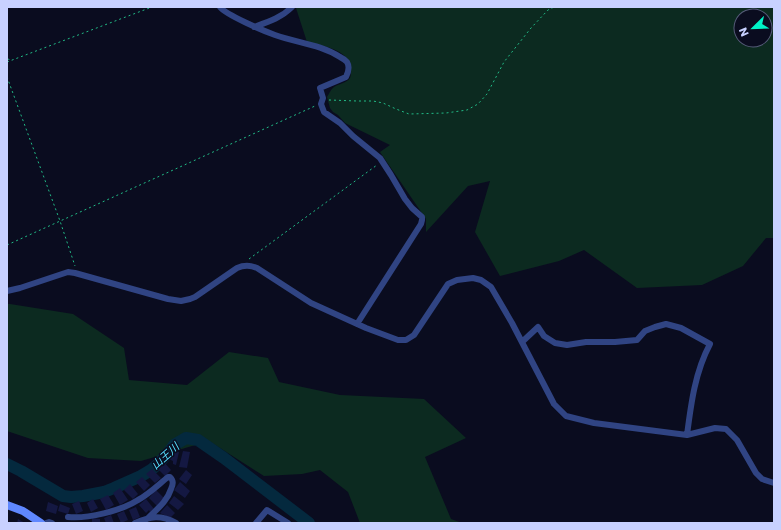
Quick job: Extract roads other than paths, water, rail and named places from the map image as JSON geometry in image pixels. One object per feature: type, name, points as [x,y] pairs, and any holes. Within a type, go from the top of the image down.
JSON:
[{"type":"main road","points":[[7,505],[23,511],[41,523]]},
{"type":"street","points":[[220,7],[222,10],[276,36],[321,48],[336,54],[346,61],[349,69],[346,76],[320,88],[323,110],[377,155],[405,199],[422,217],[421,224],[357,324]]},
{"type":"street","points":[[254,26],[277,18],[292,7]]},
{"type":"street","points":[[7,291],[68,272],[162,298],[181,301],[195,297],[237,268],[248,266],[257,268],[311,303],[357,324],[395,339],[402,340],[409,339],[415,333],[448,284],[457,280],[472,278],[481,280],[491,287],[522,342],[554,404],[566,416],[594,422],[687,435],[715,428],[726,429],[737,440],[756,473],[762,479],[774,483]]},
{"type":"street","points":[[522,342],[538,328],[544,336],[555,343],[568,345],[586,342],[637,340],[644,331],[666,324],[681,328],[698,337],[710,344],[698,370],[687,435]]},
{"type":"street","points":[[68,517],[94,515],[130,505],[170,477],[173,480],[173,483],[168,498],[147,518]]},
{"type":"street","points":[[256,523],[266,510],[288,523]]},
{"type":"street","points":[[135,523],[147,518],[156,517],[164,518],[176,523]]},
{"type":"street","points":[[46,523],[52,523]]},
{"type":"waterway","name":"山王川","points":[[7,464],[63,496],[83,496],[104,492],[141,476],[158,464],[174,445],[186,438],[198,440],[309,523]]}]
